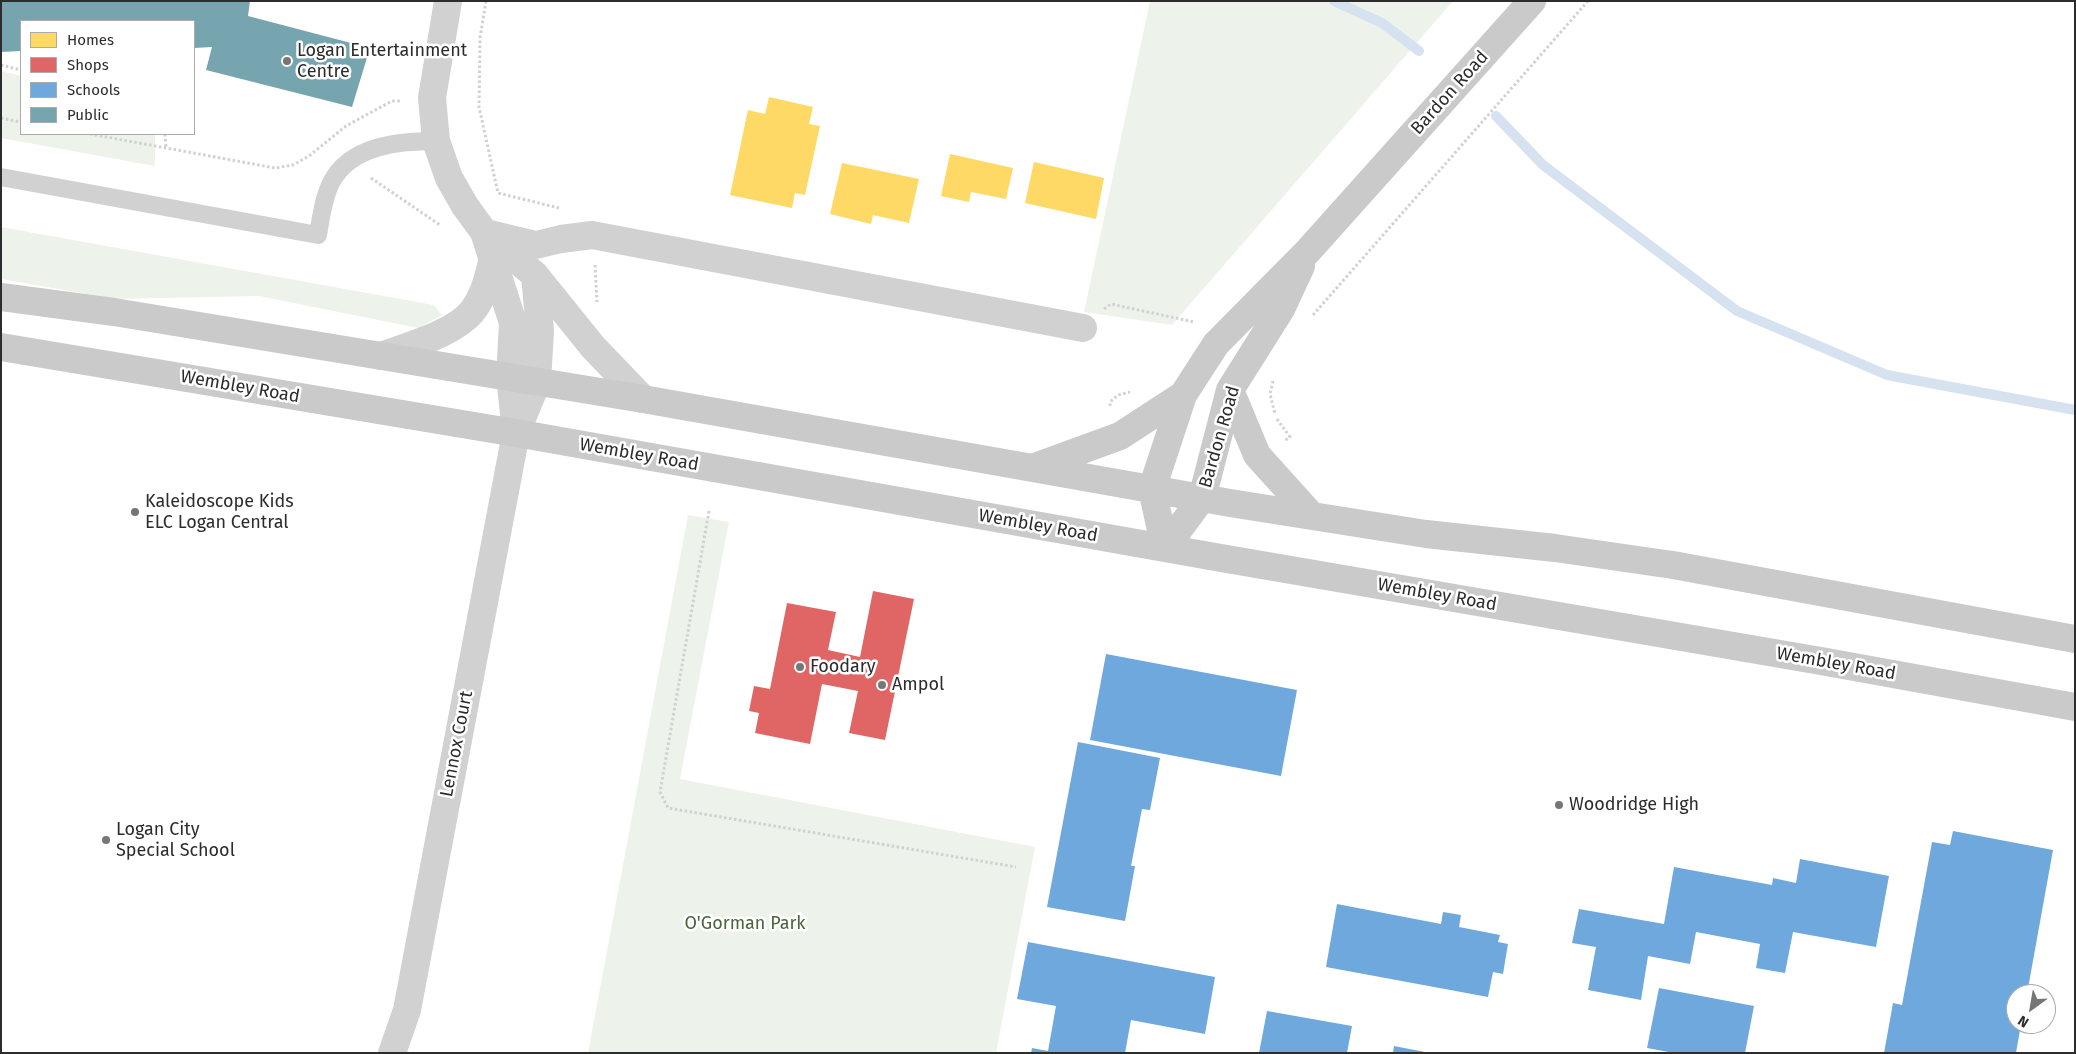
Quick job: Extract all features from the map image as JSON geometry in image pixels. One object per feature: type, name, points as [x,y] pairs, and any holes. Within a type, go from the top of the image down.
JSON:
[{"type":"main road","name":"Bardon Road","points":[[1152,489],[1183,395],[1216,344],[1308,251],[1532,1]]},
{"type":"main road","name":"Bardon Road","points":[[1165,548],[1202,498],[1230,390],[1281,309],[1308,251]]},
{"type":"main road","points":[[1,297],[114,312],[643,399],[1312,516],[1426,534],[1555,548],[1673,565],[2075,639]]},
{"type":"main road","name":"Wembley Road","points":[[1,346],[516,433],[2075,707]]},
{"type":"main road","points":[[1230,390],[1257,455],[1272,474],[1312,516]]},
{"type":"main road","points":[[1033,468],[1120,436],[1183,395]]},
{"type":"main road","points":[[1152,489],[1165,548]]},
{"type":"street","points":[[448,1],[432,98],[436,141],[448,178],[484,232],[535,275],[593,347],[643,399]]},
{"type":"street","points":[[484,232],[536,245],[561,239],[592,235],[1083,328]]},
{"type":"street","points":[[484,232],[514,323],[510,378],[516,433]]},
{"type":"street","points":[[381,356],[440,333],[455,326],[467,317],[482,296],[492,258]]},
{"type":"street","points":[[516,433],[537,382],[540,331],[535,275]]},
{"type":"street","name":"Lennox Court","points":[[392,1053],[407,1010],[516,433]]},
{"type":"lane","points":[[1,177],[318,235],[323,207],[331,182],[348,162],[366,151],[404,141],[436,141]]},
{"type":"path","points":[[486,1],[480,38],[479,107],[498,193],[584,214],[592,235],[597,306]]},
{"type":"path","points":[[1312,316],[1588,1]]},
{"type":"path","points":[[1,64],[20,70]]},
{"type":"path","points":[[96,135],[275,168],[293,165],[309,156],[346,126],[392,102],[432,98]]},
{"type":"path","points":[[1,118],[20,122]]},
{"type":"path","points":[[165,135],[166,147]]},
{"type":"path","points":[[333,136],[348,162],[441,226]]},
{"type":"path","points":[[1083,328],[1110,304],[1204,325],[1216,344]]},
{"type":"path","points":[[1274,376],[1270,394],[1276,418],[1290,437],[1281,442]]},
{"type":"path","points":[[1110,411],[1110,402],[1118,395],[1137,389]]},
{"type":"path","points":[[709,511],[660,792],[668,808],[1016,867]]},
{"type":"green space","points":[[1150,1],[1453,1],[1172,325],[1084,312]]},
{"type":"green space","points":[[1,71],[20,76],[20,135],[155,135],[155,166],[1,138]]},
{"type":"green space","points":[[1,227],[434,305],[442,315],[418,328],[259,296],[116,299],[1,279]]},
{"type":"green space","name":"O'Gorman Park","points":[[688,515],[729,522],[680,779],[1035,847],[996,1053],[588,1053]]},
{"type":"building: Homes","points":[[769,97],[813,107],[809,124],[820,126],[805,195],[795,193],[792,208],[730,195],[748,110],[765,114]]},
{"type":"building: Homes","points":[[950,154],[1013,168],[1006,199],[971,192],[969,202],[941,196]]},
{"type":"building: Homes","points":[[1034,162],[1104,178],[1096,219],[1025,203]]},
{"type":"building: Homes","points":[[842,163],[919,179],[909,223],[873,215],[871,224],[830,214]]},
{"type":"building: Shops","points":[[873,591],[914,599],[885,740],[849,733],[858,691],[822,684],[810,744],[755,733],[759,713],[749,711],[754,686],[770,689],[787,603],[836,612],[828,650],[860,657]]},
{"type":"building: Schools","points":[[1106,654],[1297,690],[1281,776],[1090,740]]},
{"type":"building: Schools","points":[[1078,742],[1160,758],[1150,810],[1142,809],[1131,866],[1135,866],[1125,921],[1047,907]]},
{"type":"building: Schools","points":[[1953,831],[2053,850],[2029,984],[2006,984],[2006,1034],[2019,1034],[2016,1053],[1884,1053],[1893,1003],[1902,1005],[1932,842],[1950,845]]},
{"type":"building: Schools","points":[[1800,859],[1889,876],[1876,947],[1793,932],[1785,973],[1756,968],[1760,944],[1696,932],[1690,964],[1648,956],[1641,1000],[1588,990],[1596,947],[1572,943],[1579,909],[1664,924],[1674,867],[1772,885],[1773,878],[1796,883]]},
{"type":"building: Schools","points":[[1337,904],[1441,924],[1443,912],[1461,915],[1459,927],[1500,935],[1498,942],[1508,944],[1503,974],[1493,972],[1488,997],[1326,967]]},
{"type":"building: Schools","points":[[1028,942],[1215,977],[1205,1034],[1131,1020],[1125,1053],[1031,1053],[1032,1048],[1048,1051],[1056,1006],[1017,999]]},
{"type":"building: Schools","points":[[1659,988],[1754,1006],[1745,1053],[1674,1053],[1647,1048]]},
{"type":"building: Schools","points":[[1267,1011],[1352,1026],[1347,1053],[1259,1053]]},
{"type":"building: Schools","points":[[1394,1046],[1425,1052],[1425,1053],[1393,1053]]},
{"type":"building: Public","name":"Logan Entertainment Centre","points":[[1,1],[250,1],[248,16],[370,48],[352,107],[206,70],[212,47],[195,48],[195,20],[20,20],[20,51],[1,52]]},
{"type":"waterway","points":[[1334,1],[1382,23],[1419,51]]},
{"type":"waterway","points":[[1496,116],[1543,165],[1737,311],[1887,375],[2075,410]]},
{"type":"place","name":"Logan Entertainment Centre","points":[[287,61]]},
{"type":"place","name":"Kaleidoscope Kids ELC Logan Central","points":[[135,512]]},
{"type":"place","name":"Foodary","points":[[800,667]]},
{"type":"place","name":"Ampol","points":[[882,685]]},
{"type":"place","name":"Woodridge High","points":[[1559,805]]},
{"type":"place","name":"Logan City Special School","points":[[106,840]]}]
